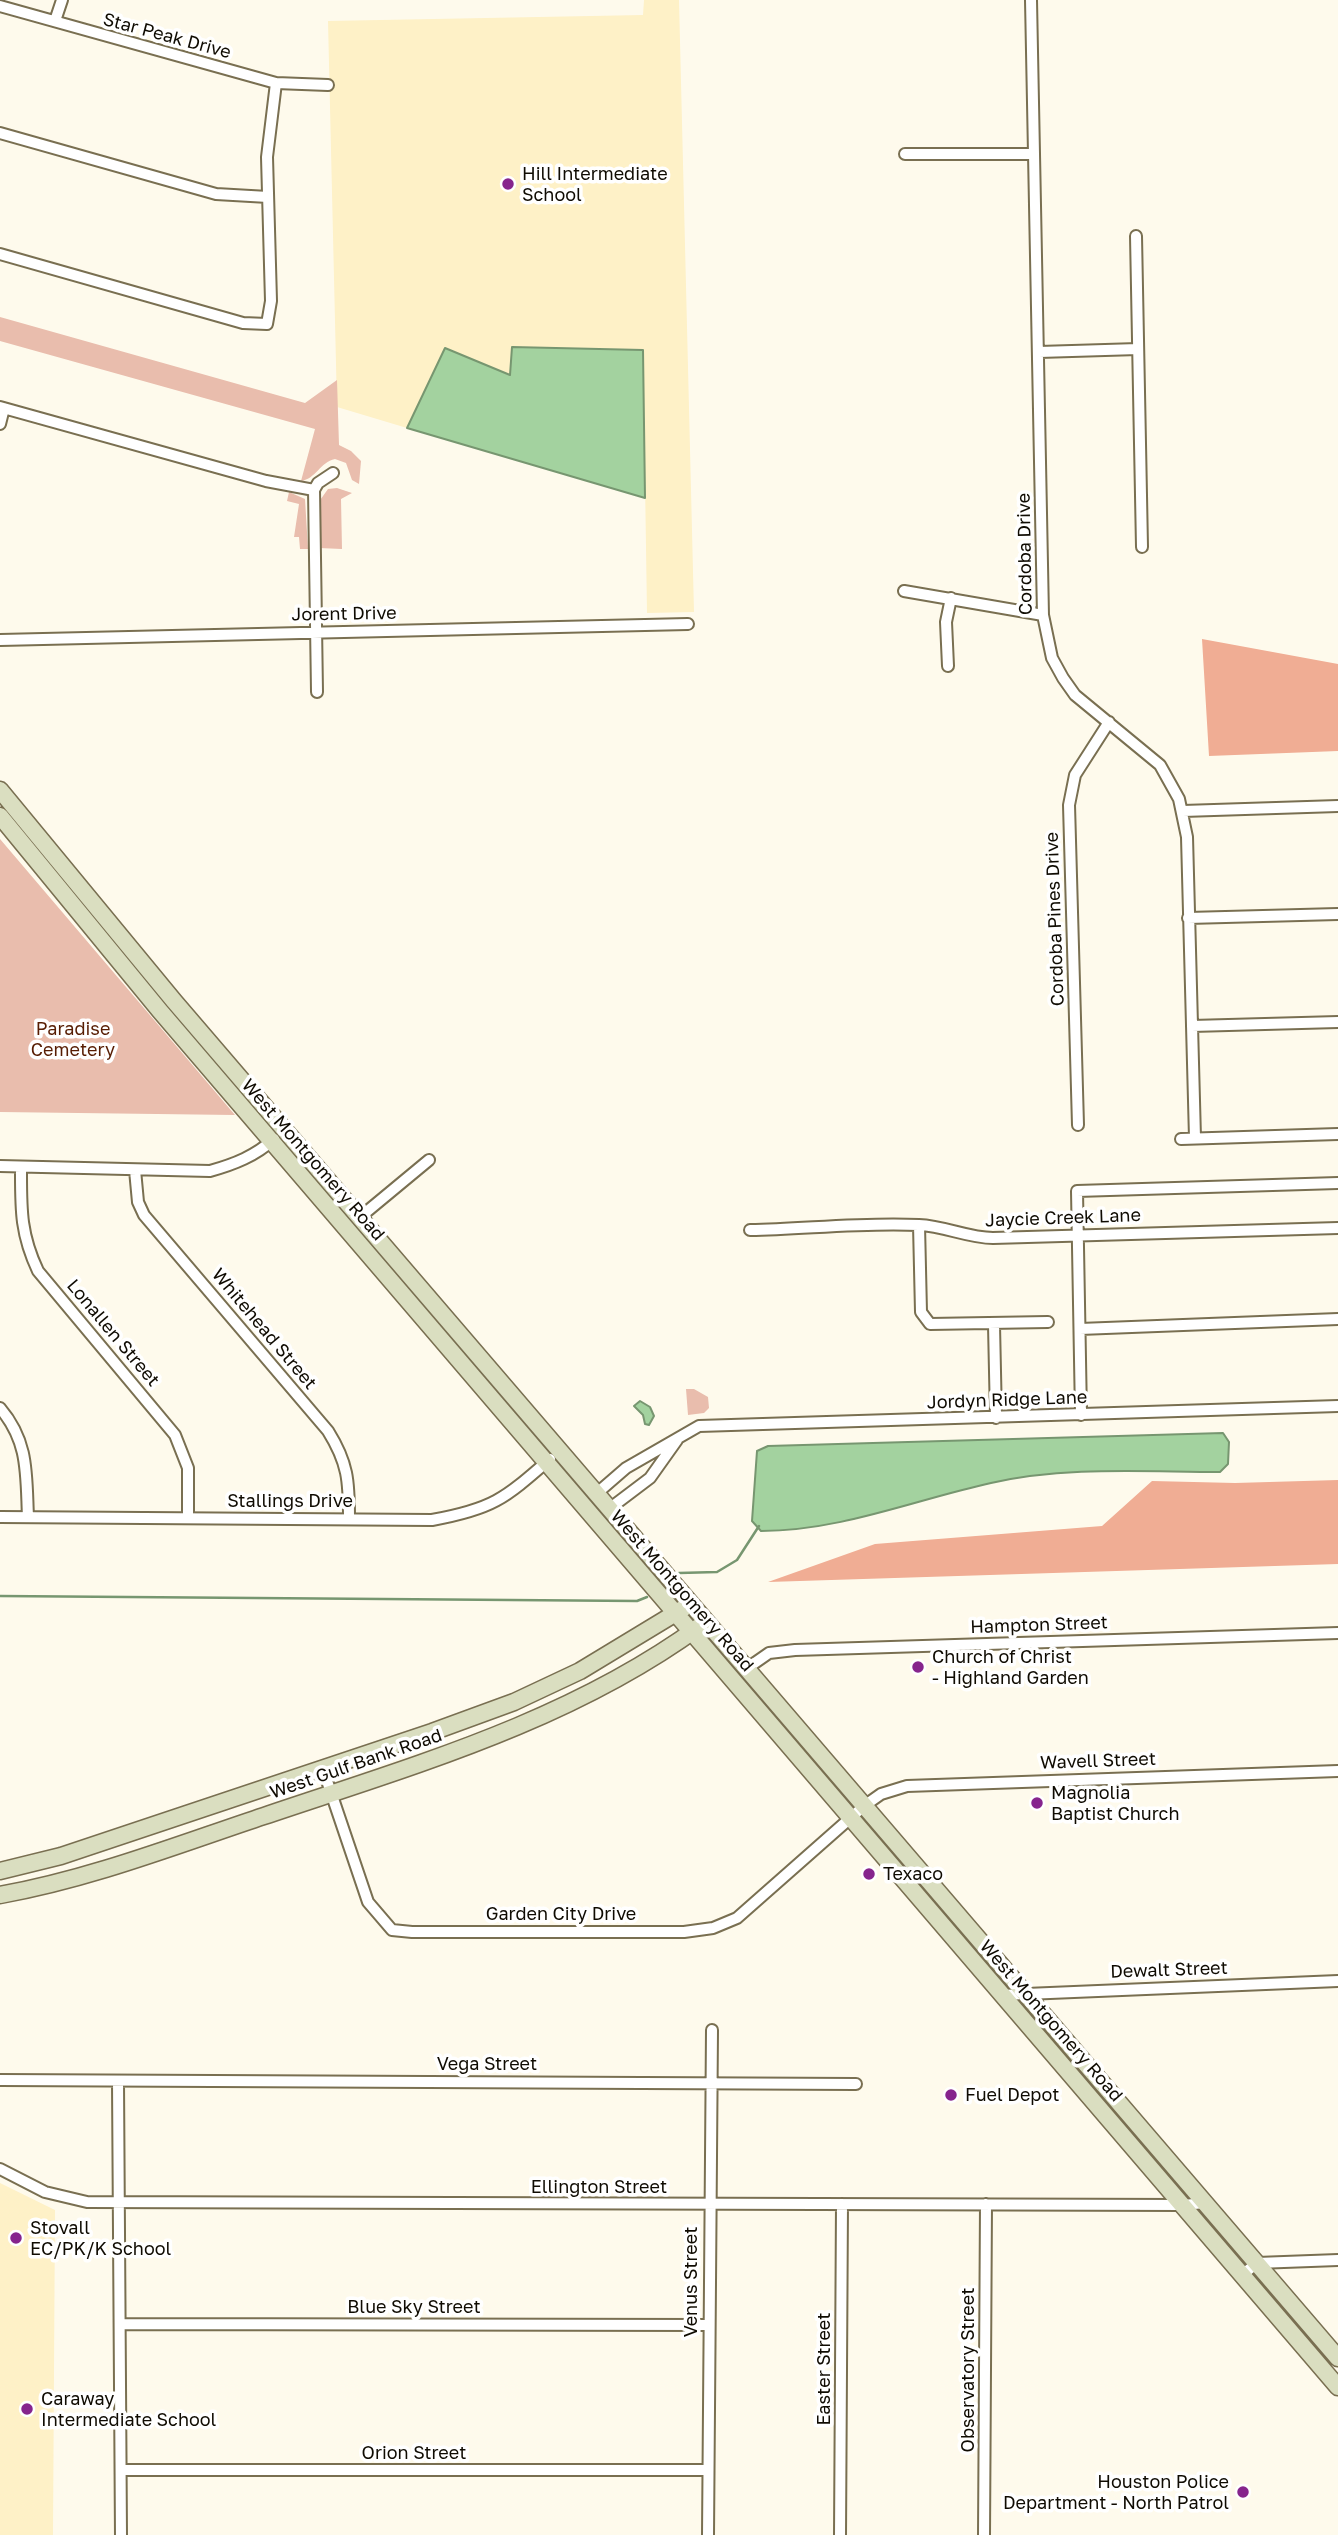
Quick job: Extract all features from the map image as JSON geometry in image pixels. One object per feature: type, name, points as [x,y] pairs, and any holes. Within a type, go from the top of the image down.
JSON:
[{"type":"main road","name":"West Montgomery Road","points":[[0,790],[359,1218],[553,1457],[596,1494],[609,1509],[683,1609]]},
{"type":"main road","name":"West Montgomery Road","points":[[0,816],[272,1142],[553,1457],[683,1609],[851,1817],[1338,2387]]},
{"type":"main road","name":"West Gulf Bank Road","points":[[0,1871],[61,1856],[165,1822],[514,1702],[580,1671],[683,1609]]},
{"type":"main road","name":"West Montgomery Road","points":[[698,1627],[746,1669],[1338,2358]]},
{"type":"main road","name":"West Gulf Bank Road","points":[[2,1894],[83,1876],[523,1725],[586,1697],[641,1666],[698,1627]]},
{"type":"main road","points":[[514,1702],[523,1725]]},
{"type":"main road","points":[[165,1822],[173,1846]]},
{"type":"main road","points":[[0,1871],[2,1894]]},
{"type":"street","points":[[55,22],[62,0]]},
{"type":"street","name":"Cordoba Drive","points":[[1031,0],[1043,615],[1052,658],[1075,695],[1160,765],[1183,811],[1187,836],[1195,1138]]},
{"type":"street","name":"Star Peak Drive","points":[[0,6],[276,83],[328,85]]},
{"type":"street","points":[[0,254],[243,323],[267,324],[271,301],[267,157],[276,83]]},
{"type":"street","points":[[0,133],[216,194],[268,197]]},
{"type":"street","points":[[905,154],[1034,154]]},
{"type":"street","points":[[1136,236],[1142,547]]},
{"type":"street","points":[[1039,352],[1138,349]]},
{"type":"street","points":[[0,424],[2,407],[266,481],[314,490]]},
{"type":"street","points":[[317,692],[314,490],[333,473]]},
{"type":"street","points":[[904,591],[1043,615]]},
{"type":"street","points":[[948,666],[946,622],[951,598]]},
{"type":"street","name":"Jorent Drive","points":[[0,640],[688,624]]},
{"type":"street","name":"Cordoba Pines Drive","points":[[1078,1125],[1069,805],[1075,775],[1109,722]]},
{"type":"street","points":[[1183,811],[1338,806]]},
{"type":"street","points":[[1188,918],[1338,914]]},
{"type":"street","points":[[1192,1026],[1338,1022]]},
{"type":"street","points":[[0,1166],[210,1171],[236,1164],[272,1142],[284,1130]]},
{"type":"street","points":[[1181,1139],[1338,1134]]},
{"type":"street","points":[[359,1218],[429,1160]]},
{"type":"street","name":"Lonallen Street","points":[[22,1167],[21,1225],[25,1242],[38,1271],[175,1435],[188,1468],[188,1518]]},
{"type":"street","name":"Whitehead Street","points":[[135,1170],[138,1202],[144,1215],[335,1442],[349,1475],[349,1518]]},
{"type":"street","points":[[1081,1415],[1077,1191],[1338,1183]]},
{"type":"street","points":[[919,1225],[921,1312],[925,1321],[930,1324],[994,1325],[1048,1322]]},
{"type":"street","name":"Jaycie Creek Lane","points":[[750,1230],[919,1225],[949,1227],[977,1238],[1338,1228]]},
{"type":"street","points":[[1080,1329],[1338,1319]]},
{"type":"street","points":[[994,1325],[996,1418]]},
{"type":"street","name":"Jordyn Ridge Lane","points":[[596,1494],[626,1468],[699,1426],[1338,1406]]},
{"type":"street","points":[[0,1408],[14,1425],[26,1457],[28,1517]]},
{"type":"street","points":[[609,1509],[650,1478],[680,1437]]},
{"type":"street","name":"Stallings Drive","points":[[0,1517],[432,1520],[474,1512],[499,1502],[553,1457]]},
{"type":"street","name":"Hampton Street","points":[[746,1669],[769,1653],[808,1649],[1338,1633]]},
{"type":"street","name":"Garden City Drive","points":[[323,1769],[368,1902],[391,1930],[412,1932],[684,1932],[713,1928],[737,1918],[864,1806]]},
{"type":"street","name":"Wavell Street","points":[[864,1806],[881,1794],[907,1786],[1338,1771]]},
{"type":"street","name":"Dewalt Street","points":[[1002,1995],[1338,1981]]},
{"type":"street","name":"Venus Street","points":[[708,2535],[708,2205],[712,2030]]},
{"type":"street","name":"Vega Street","points":[[0,2080],[856,2084]]},
{"type":"street","points":[[118,2082],[121,2202],[121,2535]]},
{"type":"street","name":"Ellington Street","points":[[0,2169],[63,2198],[121,2202],[1184,2206],[1205,2203]]},
{"type":"street","name":"Easter Street","points":[[840,2535],[842,2204]]},
{"type":"street","name":"Observatory Street","points":[[984,2535],[986,2204]]},
{"type":"street","points":[[1242,2275],[1257,2263],[1338,2260]]},
{"type":"street","name":"Blue Sky Street","points":[[120,2324],[708,2325]]},
{"type":"street","name":"Orion Street","points":[[121,2470],[708,2470]]},
{"type":"shaded area","name":"Hill Intermediate School","points":[[644,0],[679,0],[694,612],[647,613],[643,350],[512,347],[511,375],[445,349],[407,428],[337,407],[328,21],[643,15]]},
{"type":"shaded area","points":[[512,347],[643,350],[645,498],[407,428],[445,348],[510,375]]},
{"type":"shaded area","points":[[1202,639],[1338,664],[1338,751],[1209,756]]},
{"type":"shaded area","points":[[640,1401],[650,1407],[654,1416],[649,1425],[645,1424],[643,1415],[634,1406]]},
{"type":"shaded area","points":[[1223,1433],[1229,1442],[1228,1464],[1220,1472],[1105,1471],[1048,1474],[991,1483],[819,1526],[761,1531],[752,1521],[757,1451],[768,1446]]},
{"type":"shaded area","points":[[1338,1480],[1338,1564],[768,1582],[875,1544],[1102,1526],[1152,1481],[1235,1483]]},
{"type":"shaded area","name":"Caraway Intermediate School","points":[[0,2183],[55,2210],[53,2535],[0,2535]]},
{"type":"green space","points":[[0,317],[305,403],[337,380],[339,445],[351,451],[361,461],[359,484],[352,480],[346,463],[335,459],[301,481],[315,429],[0,341]]},
{"type":"green space","points":[[337,488],[352,493],[341,499],[342,549],[319,548],[318,503],[328,489]]},
{"type":"green space","points":[[289,492],[305,499],[308,549],[300,549],[299,537],[294,537],[299,504],[287,501]]},
{"type":"green space","name":"Paradise Cemetery","points":[[0,839],[235,1115],[0,1112]]},
{"type":"green space","points":[[686,1389],[694,1389],[708,1397],[709,1408],[704,1413],[688,1415]]},
{"type":"waterway","points":[[679,1573],[717,1572],[737,1560],[759,1526]]},
{"type":"waterway","points":[[0,1596],[637,1601],[647,1597]]},
{"type":"place","name":"Hill Intermediate School","points":[[508,184]]},
{"type":"place","name":"Church of Christ - Highland Garden","points":[[918,1667]]},
{"type":"place","name":"Magnolia Baptist Church","points":[[1037,1803]]},
{"type":"place","name":"Texaco","points":[[869,1874]]},
{"type":"place","name":"Fuel Depot","points":[[951,2095]]},
{"type":"place","name":"Stovall EC/PK/K School","points":[[16,2238]]},
{"type":"place","name":"Caraway Intermediate School","points":[[27,2409]]},
{"type":"place","name":"Houston Police Department - North Patrol","points":[[1243,2492]]}]
